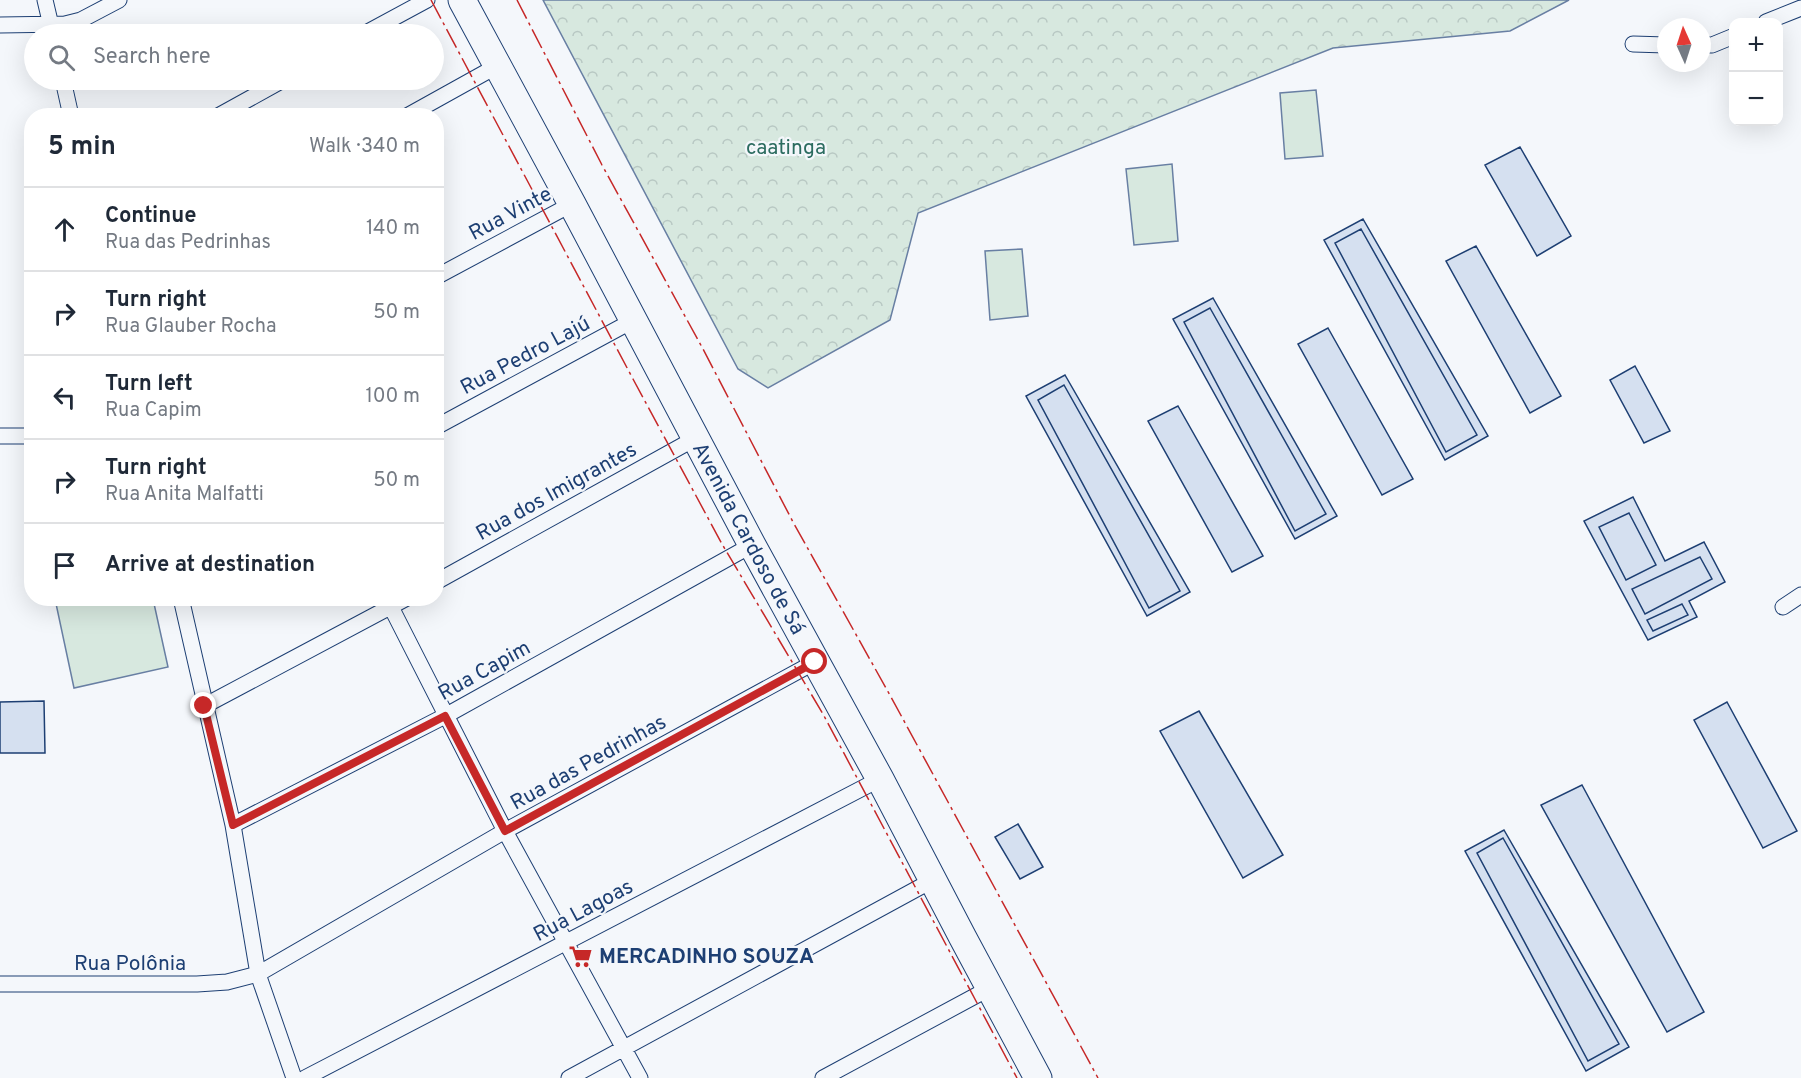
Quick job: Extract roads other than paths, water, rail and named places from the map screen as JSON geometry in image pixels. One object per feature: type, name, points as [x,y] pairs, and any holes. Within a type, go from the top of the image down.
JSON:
[{"type":"highway","name":"Avenida Cardoso de Sá","points":[[462,0],[1038,1078]]},
{"type":"street","points":[[45,0],[51,24]]},
{"type":"street","points":[[65,24],[81,20],[119,0]]},
{"type":"street","points":[[383,24],[427,0]]},
{"type":"street","points":[[1776,18],[1801,8]]},
{"type":"street","points":[[0,25],[24,27]]},
{"type":"street","points":[[1711,45],[1729,38]]},
{"type":"street","points":[[1633,44],[1657,45]]},
{"type":"street","points":[[421,108],[497,66]]},
{"type":"street","points":[[65,90],[69,108]]},
{"type":"street","points":[[232,108],[265,90]]},
{"type":"street","name":"Rua Vinte","points":[[444,273],[572,204]]},
{"type":"street","name":"Rua Pedro Lajú","points":[[444,423],[634,321]]},
{"type":"street","points":[[0,436],[24,436]]},
{"type":"street","name":"Rua dos Imigrantes","points":[[444,578],[696,438]]},
{"type":"street","name":"Rua Capim","points":[[233,825],[445,716],[752,545]]},
{"type":"street","points":[[1783,607],[1801,595]]},
{"type":"street","points":[[183,606],[233,825],[258,974],[294,1078]]},
{"type":"street","points":[[204,706],[391,607],[505,831],[640,1078]]},
{"type":"street","name":"Rua das Pedrinhas","points":[[258,974],[505,831],[815,662]]},
{"type":"street","name":"Rua Lagoas","points":[[305,1078],[880,779]]},
{"type":"street","points":[[569,1078],[933,880]]},
{"type":"street","name":"Rua Polônia","points":[[0,984],[197,984],[227,982],[258,974]]},
{"type":"street","points":[[823,1078],[990,988]]},
{"type":"place","name":"MERCADINHO SOUZA","points":[[581,956]]},
{"type":"park label","name":"caatinga","points":[[786,147]]}]
